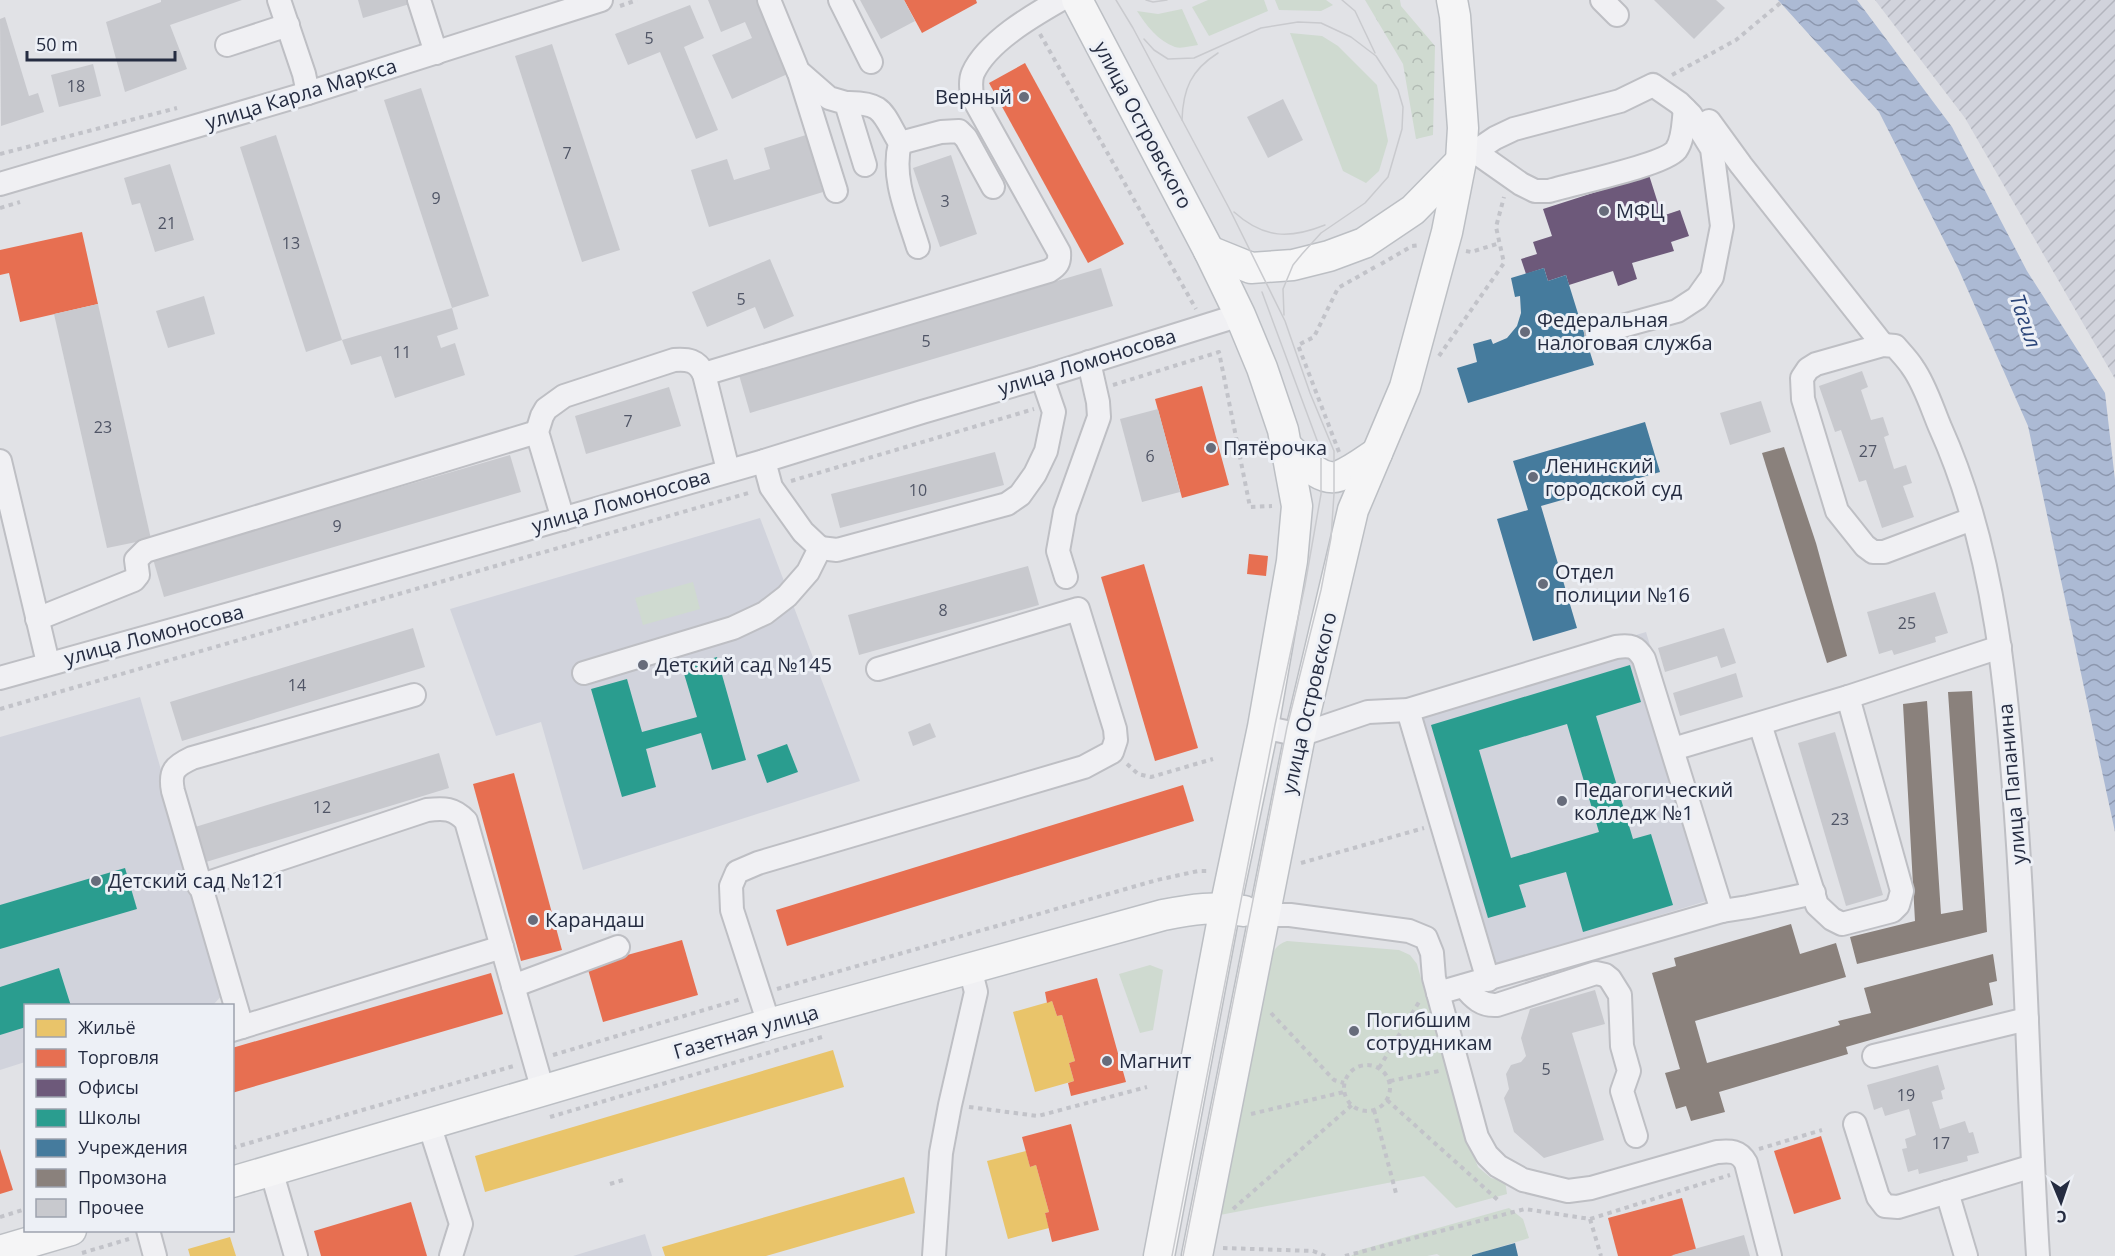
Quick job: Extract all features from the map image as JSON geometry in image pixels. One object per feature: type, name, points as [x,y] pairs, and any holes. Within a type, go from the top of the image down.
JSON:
[{"type":"main road","name":"улица Островского","points":[[1077,0],[1209,250],[1240,315],[1262,368],[1283,430],[1297,506],[1292,561],[1263,727],[1159,1256]]},
{"type":"main road","name":"улица Островского","points":[[1209,1252],[1264,915],[1300,735],[1353,510],[1405,387],[1468,156],[1462,128],[1461,84],[1452,0]]},
{"type":"main road","points":[[1209,250],[1251,268],[1293,265],[1329,256],[1364,243],[1413,210],[1468,156]]},
{"type":"main road","points":[[1286,446],[1325,476],[1337,477],[1377,453]]},
{"type":"main road","name":"Газетная улица","points":[[234,1181],[429,1124],[541,1105],[770,1024],[1163,915],[1202,907],[1226,908],[1264,915]]},
{"type":"main road","points":[[0,1251],[64,1238]]},
{"type":"street","points":[[279,0],[308,93]]},
{"type":"street","points":[[419,0],[436,53]]},
{"type":"street","name":"улица Карла Маркса","points":[[0,184],[308,93],[601,0]]},
{"type":"street","points":[[769,0],[798,71],[836,191]]},
{"type":"street","points":[[840,0],[871,62]]},
{"type":"street","points":[[704,374],[1049,272],[1057,265],[1059,252],[972,96],[970,85],[973,73],[982,58],[1030,17],[1060,0]]},
{"type":"street","points":[[227,45],[288,25]]},
{"type":"street","points":[[798,71],[829,98],[846,103],[865,103],[881,110],[900,143],[897,154],[898,179],[918,248]]},
{"type":"street","points":[[1468,156],[1514,129],[1620,101],[1653,86],[1682,106],[1702,132],[1712,149],[1722,226],[1712,277],[1697,298],[1677,311],[1597,333]]},
{"type":"street","name":"улица Папанина","points":[[1682,106],[1689,100],[1696,102],[1741,165],[1883,345],[1895,346],[1914,369],[1962,478],[1983,558],[2000,646],[2013,770],[2024,932],[2038,1256]]},
{"type":"street","points":[[846,103],[865,165]]},
{"type":"street","points":[[1468,156],[1498,168],[1535,191],[1549,190],[1656,161],[1675,151],[1681,139],[1682,106]]},
{"type":"street","points":[[900,143],[941,132],[959,131],[966,138],[993,187]]},
{"type":"street","name":"улица Ломоносова","points":[[0,678],[764,461],[1240,315]]},
{"type":"street","points":[[1883,345],[1816,364],[1808,369],[1802,378],[1803,399],[1838,511],[1864,546],[1873,552],[1884,552],[1972,519]]},
{"type":"street","points":[[563,519],[537,432],[546,409],[564,396],[674,360],[686,359],[695,362],[704,374],[728,470]]},
{"type":"street","points":[[1066,577],[1058,551],[1065,512],[1099,417],[1089,362]]},
{"type":"street","points":[[764,461],[771,487],[803,532],[819,548],[837,550],[1007,504],[1020,495],[1035,474],[1046,451],[1054,412],[1042,377]]},
{"type":"street","points":[[37,619],[134,580],[138,574],[136,560],[145,551],[537,432]]},
{"type":"street","points":[[0,461],[8,527],[37,619],[48,663]]},
{"type":"street","points":[[584,673],[734,628],[765,613],[787,596],[808,572],[819,548]]},
{"type":"street","points":[[770,1024],[732,910],[731,886],[737,872],[758,863],[1073,770],[1112,752],[1116,740],[1115,729],[1078,609],[878,669]]},
{"type":"street","points":[[1263,727],[1300,735],[1368,712],[1408,710],[1629,645],[1638,648],[1644,659],[1722,911]]},
{"type":"street","points":[[1672,749],[1848,697],[2000,646]]},
{"type":"street","points":[[230,1004],[171,780],[173,771],[181,764],[203,755],[414,694]]},
{"type":"street","points":[[1760,724],[1817,905],[1825,914],[1842,924],[1892,911],[1898,905],[1902,891],[1848,697]]},
{"type":"street","points":[[1408,710],[1488,980]]},
{"type":"street","points":[[199,886],[427,810],[450,809],[459,814],[466,821],[513,986],[533,1060],[541,1105]]},
{"type":"street","points":[[1436,986],[1464,986],[1722,911],[1814,893]]},
{"type":"street","points":[[1264,915],[1290,915],[1409,931],[1426,938],[1432,953],[1436,986],[1477,1137],[1487,1155],[1498,1166],[1523,1180],[1568,1191],[1591,1188],[1716,1152],[1732,1150],[1742,1156],[1746,1163],[1770,1256]]},
{"type":"street","points":[[237,1029],[502,947]]},
{"type":"street","points":[[513,986],[618,947]]},
{"type":"street","points":[[934,1256],[941,1153],[976,992],[970,968]]},
{"type":"street","points":[[1464,986],[1485,1005],[1497,1005],[1596,974],[1605,975],[1610,979],[1620,994],[1622,1046],[1629,1071],[1622,1091],[1636,1136]]},
{"type":"street","points":[[1874,1056],[2027,1019]]},
{"type":"street","points":[[429,1124],[461,1224],[451,1256]]},
{"type":"street","points":[[1855,1124],[1878,1197],[1885,1206],[1898,1207],[2033,1166]]},
{"type":"street","points":[[271,1170],[296,1256]]},
{"type":"street","points":[[1947,1192],[1966,1256]]},
{"type":"street","points":[[148,1232],[155,1256]]},
{"type":"path","points":[[1653,86],[1736,40],[1784,0]]},
{"type":"path","points":[[1030,17],[1200,314]]},
{"type":"path","points":[[1436,362],[1504,263],[1496,227],[1504,200],[1498,168]]},
{"type":"path","points":[[1339,453],[1298,345],[1314,337],[1338,288],[1412,246],[1427,243]]},
{"type":"path","points":[[1096,391],[1219,352],[1250,507]]},
{"type":"path","points":[[0,710],[1052,404]]},
{"type":"path","points":[[1112,752],[1138,774],[1151,777],[1213,759]]},
{"type":"path","points":[[1300,863],[1442,823]]},
{"type":"path","points":[[234,1147],[759,994],[1157,880],[1198,871]]},
{"type":"path","points":[[1379,1068],[1436,986]]},
{"type":"path","points":[[1270,1013],[1334,1080],[1344,1083]]},
{"type":"path","points":[[541,1105],[827,1036]]},
{"type":"path","points":[[1370,1064],[1379,1068],[1386,1074],[1389,1081],[1390,1091],[1387,1100],[1381,1107],[1363,1111],[1346,1099],[1344,1083],[1349,1073],[1361,1065],[1370,1064]]},
{"type":"path","points":[[1389,1081],[1457,1067]]},
{"type":"path","points":[[950,1105],[1038,1116],[1147,1086]]},
{"type":"path","points":[[1251,1114],[1344,1092]]},
{"type":"path","points":[[1387,1100],[1499,1201]]},
{"type":"path","points":[[1233,1209],[1352,1105]]},
{"type":"path","points":[[1374,1110],[1397,1197]]},
{"type":"path","points":[[610,1184],[626,1179]]},
{"type":"path","points":[[0,1217],[24,1210]]},
{"type":"path","points":[[1590,1219],[1601,1256]]},
{"type":"path","points":[[64,1238],[148,1232]]},
{"type":"path","points":[[1209,1252],[1313,1251],[1325,1256]]},
{"type":"shaded area","points":[[1875,0],[2115,0],[2115,379],[1965,118]]},
{"type":"shaded area","name":"Детский сад №145","points":[[760,518],[860,781],[583,870],[541,722],[496,736],[450,609]]},
{"type":"shaded area","name":"Педагогический колледж №1","points":[[1646,632],[1726,895],[1477,971],[1397,707]]},
{"type":"shaded area","name":"Детский сад №121","points":[[140,697],[225,992],[214,1004],[24,1004],[24,1062],[0,1070],[0,737]]},
{"type":"shaded area","points":[[645,1234],[652,1256],[573,1256]]},
{"type":"green space","points":[[1208,0],[1264,0],[1268,11],[1209,36],[1192,7]]},
{"type":"green space","points":[[1275,0],[1326,0],[1333,5],[1321,11],[1279,10]]},
{"type":"green space","points":[[1365,0],[1400,0],[1401,6],[1435,46],[1433,135],[1416,139],[1403,64]]},
{"type":"green space","points":[[1182,9],[1198,45],[1180,48],[1163,41],[1144,22],[1137,11],[1158,14]]},
{"type":"green space","points":[[1290,33],[1322,36],[1338,46],[1377,85],[1388,141],[1379,171],[1366,183],[1343,171]]},
{"type":"green space","points":[[693,582],[700,609],[643,625],[635,598]]},
{"type":"green space","points":[[1287,941],[1399,950],[1410,955],[1417,964],[1463,1130],[1478,1167],[1491,1178],[1505,1181],[1507,1194],[1456,1208],[1424,1176],[1220,1215],[1269,963],[1277,947]]},
{"type":"green space","points":[[1150,965],[1163,970],[1153,1030],[1140,1033],[1119,974]]},
{"type":"green space","points":[[1509,1208],[1523,1219],[1529,1238],[1470,1256],[1440,1256],[1437,1254],[1351,1256],[1360,1250]]},
{"type":"water","name":"Тагил","points":[[1778,0],[1857,0],[1952,127],[2027,271],[2105,393],[2115,480],[2115,832],[2028,426],[1958,268],[1879,112]]},
{"type":"building: Жильё","points":[[1052,1001],[1057,1016],[1062,1015],[1075,1061],[1069,1063],[1074,1081],[1035,1092],[1013,1012]]},
{"type":"building: Жильё","points":[[833,1050],[844,1087],[485,1192],[475,1156]]},
{"type":"building: Жильё","points":[[1026,1151],[1030,1167],[1036,1165],[1049,1212],[1045,1213],[1049,1228],[1008,1239],[987,1161]]},
{"type":"building: Жильё","points":[[904,1177],[915,1213],[766,1256],[665,1256],[662,1247]]},
{"type":"building: Жильё","points":[[230,1237],[236,1256],[190,1256],[188,1249]]},
{"type":"building: Торговля","points":[[904,0],[976,0],[977,3],[922,33]]},
{"type":"building: Торговля","points":[[1025,63],[1124,244],[1088,263],[989,83]]},
{"type":"building: Торговля","points":[[82,232],[98,304],[20,322],[9,273],[0,275],[0,250]]},
{"type":"building: Торговля","points":[[1202,386],[1229,485],[1182,498],[1155,399]]},
{"type":"building: Торговля","points":[[1249,554],[1268,556],[1266,576],[1247,574]]},
{"type":"building: Торговля","points":[[1144,564],[1198,748],[1155,761],[1101,577]]},
{"type":"building: Торговля","points":[[514,773],[562,950],[521,961],[473,784]]},
{"type":"building: Торговля","points":[[1183,785],[1194,821],[787,946],[776,910]]},
{"type":"building: Торговля","points":[[682,940],[698,995],[603,1022],[587,966]]},
{"type":"building: Торговля","points":[[491,973],[503,1014],[234,1092],[234,1047]]},
{"type":"building: Торговля","points":[[1097,978],[1126,1082],[1071,1096],[1068,1083],[1074,1081],[1069,1063],[1075,1061],[1062,1015],[1057,1016],[1052,1001],[1047,1003],[1045,992]]},
{"type":"building: Торговля","points":[[1071,1124],[1099,1230],[1052,1242],[1045,1213],[1049,1212],[1036,1165],[1030,1167],[1022,1137]]},
{"type":"building: Торговля","points":[[1821,1136],[1841,1199],[1794,1214],[1774,1151]]},
{"type":"building: Торговля","points":[[0,1149],[13,1190],[0,1194]]},
{"type":"building: Торговля","points":[[1682,1198],[1696,1249],[1671,1256],[1618,1256],[1608,1218]]},
{"type":"building: Торговля","points":[[411,1202],[427,1256],[321,1256],[314,1231]]},
{"type":"building: Офисы","points":[[1649,175],[1662,216],[1680,210],[1689,236],[1671,242],[1674,251],[1632,263],[1637,279],[1618,286],[1613,271],[1569,285],[1566,275],[1548,281],[1544,268],[1526,274],[1521,259],[1537,254],[1533,242],[1552,236],[1543,209]]},
{"type":"building: Школы","points":[[717,657],[746,760],[712,770],[701,733],[646,749],[656,787],[622,797],[591,689],[627,679],[642,732],[697,717],[682,667]]},
{"type":"building: Школы","points":[[1630,665],[1641,702],[1596,716],[1633,839],[1651,834],[1673,905],[1583,932],[1566,872],[1519,885],[1526,907],[1488,918],[1431,725]],"holes":[[[1567,724],[1599,832],[1511,858],[1479,750]]]},
{"type":"building: Школы","points":[[787,744],[798,772],[767,783],[757,755]]},
{"type":"building: Школы","points":[[125,868],[137,909],[0,949],[0,905]]},
{"type":"building: Школы","points":[[59,968],[70,1004],[24,1004],[24,1028],[0,1035],[0,987]]},
{"type":"building: Учреждения","points":[[1544,268],[1548,281],[1566,275],[1594,365],[1468,403],[1457,368],[1477,362],[1473,344],[1491,339],[1493,344],[1507,338],[1517,326],[1521,313],[1520,296],[1515,297],[1511,278]]},
{"type":"building: Учреждения","points":[[1645,422],[1660,472],[1541,506],[1577,628],[1533,641],[1497,519],[1528,510],[1513,461]]},
{"type":"building: Учреждения","points":[[1515,1243],[1518,1256],[1472,1256],[1472,1255]]},
{"type":"building: Промзона","points":[[1784,447],[1816,543],[1847,656],[1827,663],[1762,453]]},
{"type":"building: Промзона","points":[[1972,691],[1987,932],[1857,964],[1850,937],[1915,921],[1903,704],[1927,701],[1941,914],[1963,910],[1948,692]]},
{"type":"building: Промзона","points":[[1791,924],[1800,954],[1836,943],[1846,977],[1695,1021],[1707,1063],[1840,1025],[1838,1021],[1871,1013],[1864,988],[1993,954],[1997,981],[1989,983],[1993,1005],[1846,1047],[1848,1054],[1719,1092],[1725,1112],[1691,1121],[1686,1106],[1676,1109],[1665,1073],[1680,1069],[1652,973],[1676,966],[1674,958]]},
{"type":"building: Прочее","points":[[161,0],[242,0],[170,25],[187,69],[125,92],[106,22],[161,2]]},
{"type":"building: Прочее","points":[[358,0],[412,0],[413,3],[363,18]]},
{"type":"building: Прочее","points":[[708,0],[760,0],[792,72],[732,99],[712,55],[752,38],[745,22],[721,32]]},
{"type":"building: Прочее","points":[[860,0],[904,0],[915,21],[881,39]]},
{"type":"building: Прочее","points":[[1654,0],[1716,0],[1725,8],[1694,39]]},
{"type":"building: Прочее","points":[[690,5],[704,38],[684,47],[718,130],[696,139],[660,52],[628,65],[615,34]]},
{"type":"building: Прочее","points":[[5,17],[29,96],[38,93],[44,112],[1,126],[0,19]]},
{"type":"building: Прочее","points":[[552,44],[620,250],[582,262],[515,56]]},
{"type":"building: Прочее","points":[[93,64],[101,96],[59,107],[51,75]]},
{"type":"building: Прочее","points":[[421,88],[489,296],[452,308],[384,100]]},
{"type":"building: Прочее","points":[[1283,99],[1303,140],[1268,158],[1247,117]]},
{"type":"building: Прочее","points":[[276,135],[342,340],[306,352],[240,147]]},
{"type":"building: Прочее","points":[[806,135],[823,192],[709,227],[691,170],[727,159],[734,180],[770,169],[764,148]]},
{"type":"building: Прочее","points":[[951,155],[977,234],[940,247],[913,168]]},
{"type":"building: Прочее","points":[[170,164],[194,240],[155,252],[140,203],[132,205],[124,178]]},
{"type":"building: Прочее","points":[[770,259],[794,316],[764,329],[755,307],[707,327],[692,292]]},
{"type":"building: Прочее","points":[[1101,268],[1113,306],[750,413],[739,375]]},
{"type":"building: Прочее","points":[[204,296],[215,334],[168,348],[156,311]]},
{"type":"building: Прочее","points":[[98,304],[151,539],[107,548],[54,314]]},
{"type":"building: Прочее","points":[[452,308],[458,329],[437,336],[441,348],[455,343],[465,375],[395,398],[381,356],[351,365],[342,340]]},
{"type":"building: Прочее","points":[[1862,371],[1868,387],[1861,390],[1871,420],[1883,417],[1889,435],[1884,437],[1894,469],[1906,465],[1912,483],[1903,486],[1914,517],[1882,528],[1866,480],[1859,482],[1841,430],[1835,432],[1819,386]]},
{"type":"building: Прочее","points":[[669,387],[681,426],[586,454],[575,416]]},
{"type":"building: Прочее","points":[[1761,401],[1771,432],[1730,445],[1720,413]]},
{"type":"building: Прочее","points":[[1158,409],[1180,492],[1142,502],[1120,419]]},
{"type":"building: Прочее","points":[[995,452],[1004,485],[840,528],[831,494]]},
{"type":"building: Прочее","points":[[510,455],[521,492],[164,597],[153,559]]},
{"type":"building: Прочее","points":[[1028,566],[1039,605],[859,655],[848,615]]},
{"type":"building: Прочее","points":[[1935,592],[1948,633],[1935,637],[1936,642],[1894,655],[1892,650],[1879,654],[1867,612]]},
{"type":"building: Прочее","points":[[413,628],[425,667],[182,741],[170,702]]},
{"type":"building: Прочее","points":[[1724,628],[1736,663],[1721,668],[1717,656],[1665,672],[1658,648]]},
{"type":"building: Прочее","points":[[1736,673],[1743,697],[1680,716],[1673,693]]},
{"type":"building: Прочее","points":[[930,723],[936,737],[913,746],[908,732]]},
{"type":"building: Прочее","points":[[1835,732],[1883,895],[1846,906],[1798,743]]},
{"type":"building: Прочее","points":[[439,753],[449,788],[206,862],[195,827]]},
{"type":"building: Прочее","points":[[1595,990],[1605,1024],[1572,1033],[1604,1140],[1544,1158],[1514,1132],[1504,1098],[1509,1089],[1506,1074],[1511,1065],[1521,1062],[1526,1056],[1521,1038],[1530,1009]]},
{"type":"building: Прочее","points":[[1938,1065],[1945,1089],[1941,1091],[1943,1099],[1932,1102],[1940,1129],[1965,1121],[1969,1133],[1973,1132],[1979,1153],[1967,1156],[1968,1161],[1919,1174],[1918,1169],[1908,1172],[1902,1149],[1907,1148],[1905,1139],[1916,1135],[1909,1109],[1885,1116],[1882,1107],[1874,1110],[1867,1085]]},
{"type":"building: Прочее","points":[[1744,1235],[1750,1256],[1673,1256],[1673,1255]]},
{"type":"tram line","points":[[1116,0],[1229,208],[1285,321],[1310,393],[1334,451],[1331,538],[1321,590],[1287,727],[1183,1256]]},
{"type":"tram line","points":[[1146,0],[1153,2],[1167,0]]},
{"type":"tram line","points":[[1342,0],[1355,11],[1375,53]]},
{"type":"tram line","points":[[1144,39],[1154,50],[1168,59],[1194,58],[1261,28],[1298,22],[1321,23],[1351,37],[1376,56],[1398,90],[1403,107],[1402,129],[1388,177],[1365,203],[1321,233],[1293,265],[1283,289],[1284,315]]},
{"type":"tram line","points":[[1182,120],[1184,99],[1190,81],[1201,66],[1218,53]]},
{"type":"tram line","points":[[1234,212],[1256,227],[1278,234],[1300,233],[1325,225]]},
{"type":"tram line","points":[[1172,1256],[1321,494],[1321,451],[1262,292]]},
{"type":"place","name":"Верный","points":[[1024,97]]},
{"type":"place","name":"МФЦ","points":[[1604,211]]},
{"type":"place","name":"Федеральная налоговая служба","points":[[1525,332]]},
{"type":"place","name":"Пятёрочка","points":[[1211,448]]},
{"type":"place","name":"Ленинский городской суд","points":[[1533,477]]},
{"type":"place","name":"Отдел полиции №16","points":[[1543,584]]},
{"type":"place","name":"Детский сад №145","points":[[643,665]]},
{"type":"place","name":"Педагогический колледж №1","points":[[1562,801]]},
{"type":"place","name":"Детский сад №121","points":[[96,881]]},
{"type":"place","name":"Карандаш","points":[[533,920]]},
{"type":"place","name":"Погибшим сотрудникам","points":[[1354,1031]]},
{"type":"place","name":"Магнит","points":[[1107,1061]]}]
